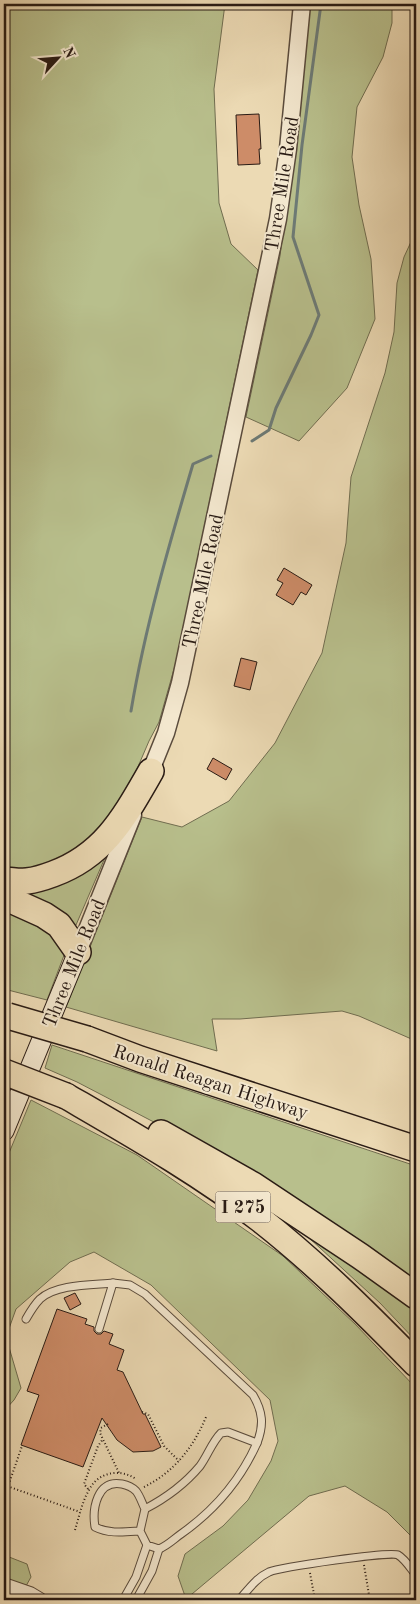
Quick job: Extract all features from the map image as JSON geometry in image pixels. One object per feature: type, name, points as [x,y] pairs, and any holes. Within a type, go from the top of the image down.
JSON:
[{"type":"highway","points":[[4,880],[27,881],[48,876],[68,869],[87,857],[104,842],[116,827],[151,771]]},
{"type":"highway","points":[[4,897],[44,915],[60,925],[78,952]]},
{"type":"highway","name":"Ronald Reagan Highway","points":[[6,1016],[87,1039],[140,1059],[416,1149]]},
{"type":"highway","name":"I 275","points":[[4,1072],[66,1096],[157,1148],[260,1220],[323,1273],[416,1364]]},
{"type":"highway","points":[[66,1096],[130,1115],[253,1185],[360,1256],[416,1296]]},
{"type":"highway","points":[[323,1118],[416,1136]]},
{"type":"highway","points":[[398,1346],[416,1369]]},
{"type":"main road","name":"Three Mile Road","points":[[4,1131],[78,952]]},
{"type":"street","name":"Three Mile Road","points":[[78,952],[166,733],[180,683],[278,220],[288,149],[293,61],[302,4]]},
{"type":"street","points":[[4,1585],[40,1600]]},
{"type":"lane","points":[[99,1329],[113,1283]]},
{"type":"lane","points":[[26,1319],[34,1306],[48,1293],[76,1286],[113,1283],[130,1285],[145,1294],[253,1395],[259,1405],[262,1430],[250,1461],[217,1504],[200,1520],[159,1549],[152,1571],[136,1600]]},
{"type":"lane","points":[[145,1509],[164,1498],[186,1481],[201,1465],[221,1433],[228,1432],[257,1443]]},
{"type":"lane","points":[[123,1600],[136,1577],[146,1545],[140,1531],[145,1509],[136,1491],[128,1485],[118,1483],[101,1491],[95,1504],[93,1516],[96,1527],[103,1531],[114,1532],[140,1531]]},
{"type":"lane","points":[[146,1545],[159,1549]]},
{"type":"lane","points":[[238,1600],[256,1581],[270,1572],[362,1556],[397,1555],[416,1575]]},
{"type":"path","points":[[142,1412],[148,1414],[164,1446],[179,1461]]},
{"type":"path","points":[[75,1530],[89,1490],[95,1482],[105,1475],[114,1472],[134,1477],[144,1487],[158,1480],[194,1444],[206,1417]]},
{"type":"path","points":[[108,1424],[101,1428],[100,1434],[119,1473]]},
{"type":"path","points":[[89,1490],[84,1484],[103,1439]]},
{"type":"path","points":[[4,1498],[22,1446]]},
{"type":"path","points":[[4,1484],[80,1512]]},
{"type":"path","points":[[362,1556],[369,1595]]},
{"type":"path","points":[[309,1565],[315,1600]]},
{"type":"path","points":[[364,1596],[365,1600]]},
{"type":"green space","points":[[4,4],[225,4],[214,89],[219,203],[231,244],[258,270],[176,662],[159,722],[131,783],[86,849],[36,870],[4,870]]},
{"type":"green space","points":[[310,4],[392,4],[392,23],[383,57],[357,107],[352,157],[359,205],[371,259],[375,319],[347,388],[299,441],[246,417],[280,256]]},
{"type":"green space","points":[[416,231],[416,1041],[359,1016],[342,1011],[240,1019],[212,1019],[217,1051],[66,1007],[142,817],[182,827],[229,801],[275,743],[322,653],[346,543],[351,477],[385,373],[394,332],[397,283],[404,257]]},
{"type":"green space","points":[[107,853],[74,927],[4,886]]},
{"type":"green space","points":[[4,905],[46,923],[66,950],[47,1000],[4,989]]},
{"type":"green space","points":[[52,1045],[416,1166],[416,1289],[244,1169],[77,1082],[45,1068]]},
{"type":"green space","points":[[31,1100],[137,1155],[283,1256],[355,1324],[416,1388],[416,1541],[387,1512],[345,1486],[309,1496],[186,1599],[178,1576],[185,1554],[223,1526],[248,1500],[271,1461],[278,1441],[270,1400],[151,1285],[94,1252],[70,1262],[16,1309],[6,1337],[21,1388],[14,1400],[4,1411],[4,1165]]},
{"type":"green space","points":[[284,1215],[416,1308],[416,1341],[380,1303]]},
{"type":"green space","points":[[4,1555],[27,1564],[31,1577],[26,1586],[4,1580]]},
{"type":"building","points":[[259,114],[260,164],[238,165],[236,115]]},
{"type":"building","points":[[284,568],[312,585],[306,595],[301,592],[293,605],[276,595],[283,583],[277,580]]},
{"type":"building","points":[[241,658],[257,662],[250,690],[234,686]]},
{"type":"building","points":[[213,758],[232,769],[226,780],[207,769]]},
{"type":"building","points":[[75,1293],[81,1304],[70,1310],[64,1298]]},
{"type":"building","points":[[57,1309],[87,1319],[85,1324],[94,1327],[94,1331],[97,1334],[101,1334],[104,1331],[113,1334],[109,1344],[124,1350],[117,1370],[123,1372],[161,1447],[153,1451],[133,1452],[117,1440],[102,1418],[83,1467],[21,1445],[39,1395],[27,1391]]},
{"type":"waterway","points":[[252,441],[269,430],[276,408],[319,315],[293,237],[302,145],[321,4]]},
{"type":"waterway","points":[[131,711],[150,617],[193,464],[211,456]]}]
